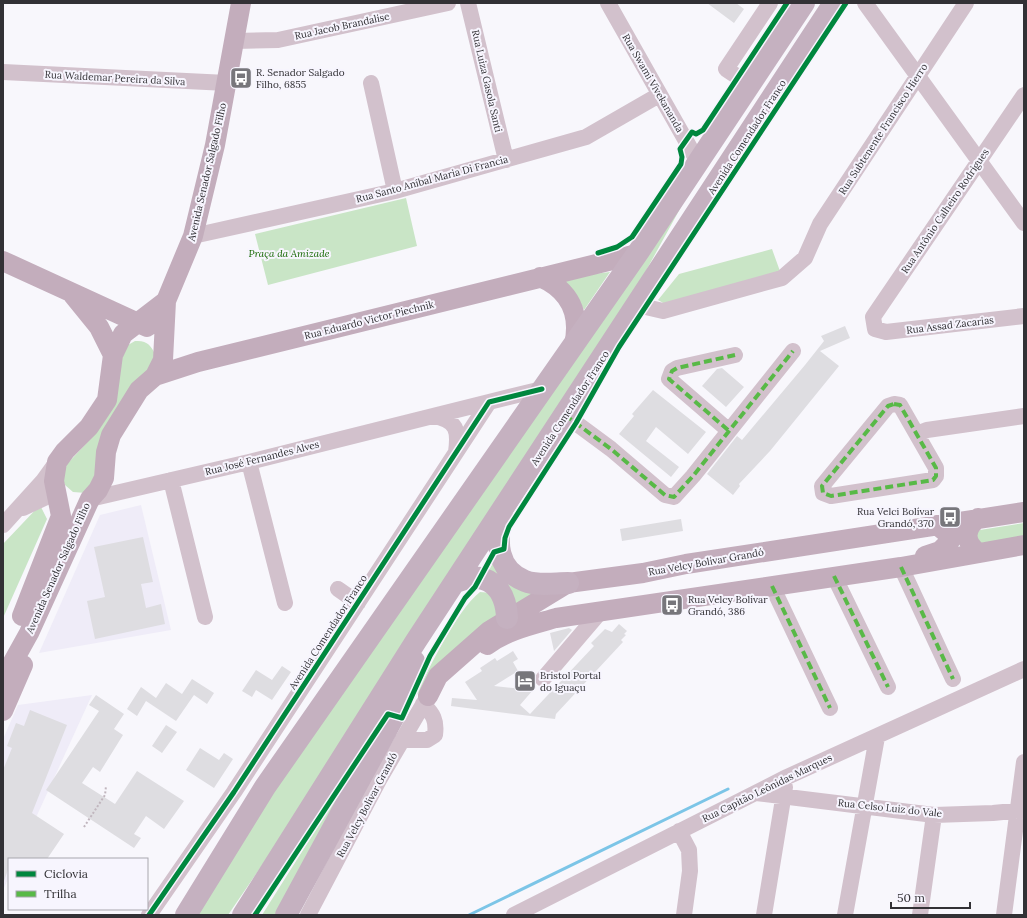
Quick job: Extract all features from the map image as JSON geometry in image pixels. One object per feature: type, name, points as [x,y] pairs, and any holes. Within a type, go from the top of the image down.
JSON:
[{"type":"highway","points":[[186,915],[265,787],[317,710],[637,254],[804,3]]},
{"type":"highway","name":"Avenida Comendador Franco","points":[[243,915],[416,641],[834,3]]},
{"type":"highway","points":[[504,508],[498,535],[498,543],[499,550],[508,569],[526,582],[540,584],[568,583]]},
{"type":"highway","points":[[456,582],[466,577],[479,578],[490,582],[498,588],[504,598],[507,618]]},
{"type":"highway","points":[[286,915],[394,716],[414,665],[416,641]]},
{"type":"main road","name":"Avenida Senador Salgado Filho","points":[[3,680],[29,634],[90,499],[98,490],[104,478],[106,452],[111,435],[139,390],[155,376],[163,360],[166,300],[193,236],[215,145],[241,3]]},
{"type":"main road","name":"Rua Eduardo Victor Piechnik","points":[[155,376],[198,362],[637,254]]},
{"type":"main road","points":[[3,261],[138,322],[153,332],[164,347]]},
{"type":"main road","points":[[540,277],[558,287],[570,303],[576,316],[577,333],[574,345]]},
{"type":"main road","points":[[71,292],[100,326],[113,355]]},
{"type":"main road","points":[[57,462],[65,451],[89,427],[106,400],[113,355],[124,334],[166,300]]},
{"type":"main road","name":"Rua Eduardo Victor Piechnik","points":[[164,347],[177,356],[198,362]]},
{"type":"main road","name":"Avenida Senador Salgado Filho","points":[[3,663],[61,516],[54,481],[57,462]]},
{"type":"main road","points":[[57,492],[66,499],[78,501],[90,499]]},
{"type":"main road","name":"Rua Velcy Bolivar Grandó","points":[[425,700],[438,676],[489,631],[507,618],[568,583],[643,573],[686,564],[1024,512]]},
{"type":"main road","points":[[978,518],[970,525],[967,536],[970,546],[978,553]]},
{"type":"main road","points":[[901,567],[913,559],[940,551],[948,545],[950,537],[937,525]]},
{"type":"main road","name":"Rua Velcy Bolivar Grandó","points":[[425,700],[468,659],[498,638],[527,626],[593,612],[901,567],[1024,545]]},
{"type":"main road","points":[[593,612],[574,603],[573,596],[643,573]]},
{"type":"main road","points":[[3,711],[25,660],[29,634]]},
{"type":"street","name":"Rua Jacob Brandalise","points":[[234,41],[278,40],[448,3]]},
{"type":"street","name":"Rua Luiza Gasola Santi","points":[[468,3],[506,160]]},
{"type":"street","name":"Rua Swami Vivekananda","points":[[608,3],[698,162]]},
{"type":"street","points":[[750,84],[726,68],[770,3]]},
{"type":"street","points":[[865,3],[1024,223]]},
{"type":"street","name":"Rua Subtenente Francisco Hierro","points":[[637,305],[663,311],[782,278],[805,258],[820,224],[966,3]]},
{"type":"street","name":"Rua Waldemar Pereira da Silva","points":[[3,72],[227,84]]},
{"type":"street","points":[[371,83],[395,191]]},
{"type":"street","name":"Rua Santo Aníbal Maria Di Francia","points":[[193,236],[395,191],[586,137],[660,95]]},
{"type":"street","name":"Rua Antônio Calheiro Rodrigues","points":[[875,329],[873,317],[980,162],[1024,95]]},
{"type":"street","name":"Rua Assad Zacarias","points":[[875,329],[886,332],[1024,316]]},
{"type":"street","points":[[565,415],[666,495],[674,497],[694,476],[728,430],[793,351]]},
{"type":"street","points":[[728,430],[669,379],[672,372],[677,368],[735,355]]},
{"type":"street","points":[[489,402],[542,389]]},
{"type":"street","name":"Rua José Fernandes Alves","points":[[90,499],[249,462],[489,402]]},
{"type":"street","name":"Avenida Comendador Franco","points":[[149,915],[234,792],[489,402]]},
{"type":"street","points":[[894,404],[900,406],[917,434],[936,468],[936,476],[933,480],[831,496],[823,493],[822,486],[888,406],[894,404]]},
{"type":"street","points":[[434,416],[445,418],[451,422],[457,430],[456,453]]},
{"type":"street","points":[[917,434],[927,430],[1024,416]]},
{"type":"street","points":[[3,526],[57,462]]},
{"type":"street","points":[[249,462],[285,603]]},
{"type":"street","points":[[171,480],[205,617]]},
{"type":"street","points":[[18,510],[57,492]]},
{"type":"street","points":[[901,567],[953,679]]},
{"type":"street","points":[[834,576],[888,687]]},
{"type":"street","points":[[772,586],[830,708]]},
{"type":"street","points":[[338,589],[358,603]]},
{"type":"street","points":[[543,679],[593,612]]},
{"type":"street","name":"Rua Capitão Leônidas Marques","points":[[514,915],[787,778],[1024,669]]},
{"type":"street","points":[[402,740],[427,740],[435,735],[436,724],[425,700]]},
{"type":"street","name":"Rua Velcy Bolivar Grandó","points":[[308,915],[425,700]]},
{"type":"street","points":[[845,915],[877,737]]},
{"type":"street","points":[[1004,915],[1021,810],[1024,762]]},
{"type":"street","points":[[764,915],[787,778]]},
{"type":"street","name":"Rua Celso Luiz do Vale","points":[[756,793],[934,815],[993,814],[1021,810]]},
{"type":"street","points":[[920,915],[934,815]]},
{"type":"street","points":[[679,831],[689,850],[690,871],[684,915]]},
{"type":"path","points":[[84,827],[105,795],[106,786]]},
{"type":"shaded area","points":[[141,505],[171,630],[39,653],[100,515]]},
{"type":"shaded area","points":[[92,695],[17,858],[8,858],[8,879],[3,890],[3,739],[18,705]]},
{"type":"green space","points":[[698,176],[631,298],[353,732],[228,915],[194,915],[269,791]]},
{"type":"green space","name":"Praça da Amizade","points":[[406,198],[417,246],[268,285],[255,234]]},
{"type":"green space","points":[[772,249],[781,274],[665,304],[658,300],[679,274]]},
{"type":"green space","points":[[610,272],[584,310],[580,302],[562,282],[569,277]]},
{"type":"green space","points":[[135,341],[146,342],[156,356],[86,493],[73,492],[65,485],[62,478],[67,464],[97,432],[122,358],[128,345]]},
{"type":"green space","points":[[40,505],[47,519],[3,618],[3,544]]},
{"type":"green space","points":[[1024,523],[1024,536],[980,543],[976,534],[980,530]]},
{"type":"green space","points":[[497,556],[542,589],[513,612],[486,575]]},
{"type":"green space","points":[[480,592],[492,593],[498,614],[457,648],[414,698],[453,626],[462,612]]},
{"type":"green space","points":[[394,693],[398,693],[390,713],[284,911],[281,915],[262,915],[368,747],[363,743]]},
{"type":"building","points":[[707,3],[736,3],[744,9],[734,23]]},
{"type":"building","points":[[845,326],[850,338],[820,351],[839,366],[770,451],[739,484],[740,486],[733,495],[707,474],[737,436],[742,440],[805,365],[824,341],[821,336]]},
{"type":"building","points":[[722,368],[744,387],[726,407],[702,386],[717,369]]},
{"type":"building","points":[[653,390],[706,432],[688,454],[656,427],[646,441],[679,467],[671,477],[619,434],[634,416],[632,414]]},
{"type":"building","points":[[681,519],[683,531],[622,541],[620,529]]},
{"type":"building","points":[[143,537],[153,582],[141,584],[146,608],[161,604],[165,624],[95,639],[87,601],[105,597],[94,547]]},
{"type":"building","points":[[619,624],[627,631],[624,634],[626,635],[621,640],[623,642],[556,714],[555,719],[451,706],[452,698],[477,700],[465,682],[482,671],[480,668],[495,658],[497,661],[513,651],[518,659],[513,662],[518,671],[494,686],[533,690],[520,705],[530,714],[594,646],[591,643],[605,629],[612,632]]},
{"type":"building","points":[[569,628],[572,630],[554,651],[550,633]]},
{"type":"building","points":[[282,666],[291,672],[272,700],[256,690],[252,697],[242,691],[256,670],[272,680]]},
{"type":"building","points":[[192,679],[214,693],[207,704],[194,695],[176,721],[146,701],[137,716],[127,709],[141,687],[156,698],[166,683],[182,694]]},
{"type":"building","points":[[96,695],[124,714],[114,729],[123,735],[100,772],[93,767],[82,783],[115,804],[137,771],[184,801],[164,829],[146,816],[134,834],[141,838],[134,848],[46,790],[99,711],[89,705]]},
{"type":"building","points":[[30,710],[67,725],[32,813],[64,834],[48,858],[8,858],[8,870],[4,881],[3,770],[12,748],[7,746],[16,723],[24,726]]},
{"type":"building","points":[[166,725],[177,732],[162,753],[152,746]]},
{"type":"building","points":[[200,748],[219,760],[224,753],[233,759],[214,788],[186,770]]},
{"type":"waterway","points":[[469,915],[728,789]]},
{"type":"marked path","points":[[565,415],[611,449],[665,495],[674,497],[693,476],[793,351]]},
{"type":"marked path","points":[[728,430],[669,379],[672,371],[677,368],[735,355]]},
{"type":"marked path","points":[[894,404],[900,405],[936,468],[936,476],[933,480],[831,496],[823,493],[822,486],[888,406],[894,404]]},
{"type":"marked path","points":[[901,567],[953,679]]},
{"type":"marked path","points":[[834,576],[888,687]]},
{"type":"marked path","points":[[772,586],[830,708]]},
{"type":"cycle path","points":[[598,253],[617,247],[632,237],[681,164],[682,157],[680,149],[692,132],[696,134],[703,130],[787,3]]},
{"type":"cycle path","points":[[255,915],[388,714],[402,718],[430,656],[465,598],[475,587],[494,552],[504,549],[505,538],[509,527],[576,423],[619,347],[846,3]]},
{"type":"cycle path","points":[[149,915],[234,792],[489,402],[542,389]]},
{"type":"place","name":"R. Senador Salgado Filho, 6855","points":[[241,78]]},
{"type":"place","name":"Rua Velci Bolívar Grandó, 370","points":[[950,517]]},
{"type":"place","name":"Rua Velcy Bolívar Grandó, 386","points":[[672,605]]},
{"type":"place","name":"Bristol Portal do Iguaçu","points":[[525,681]]}]
